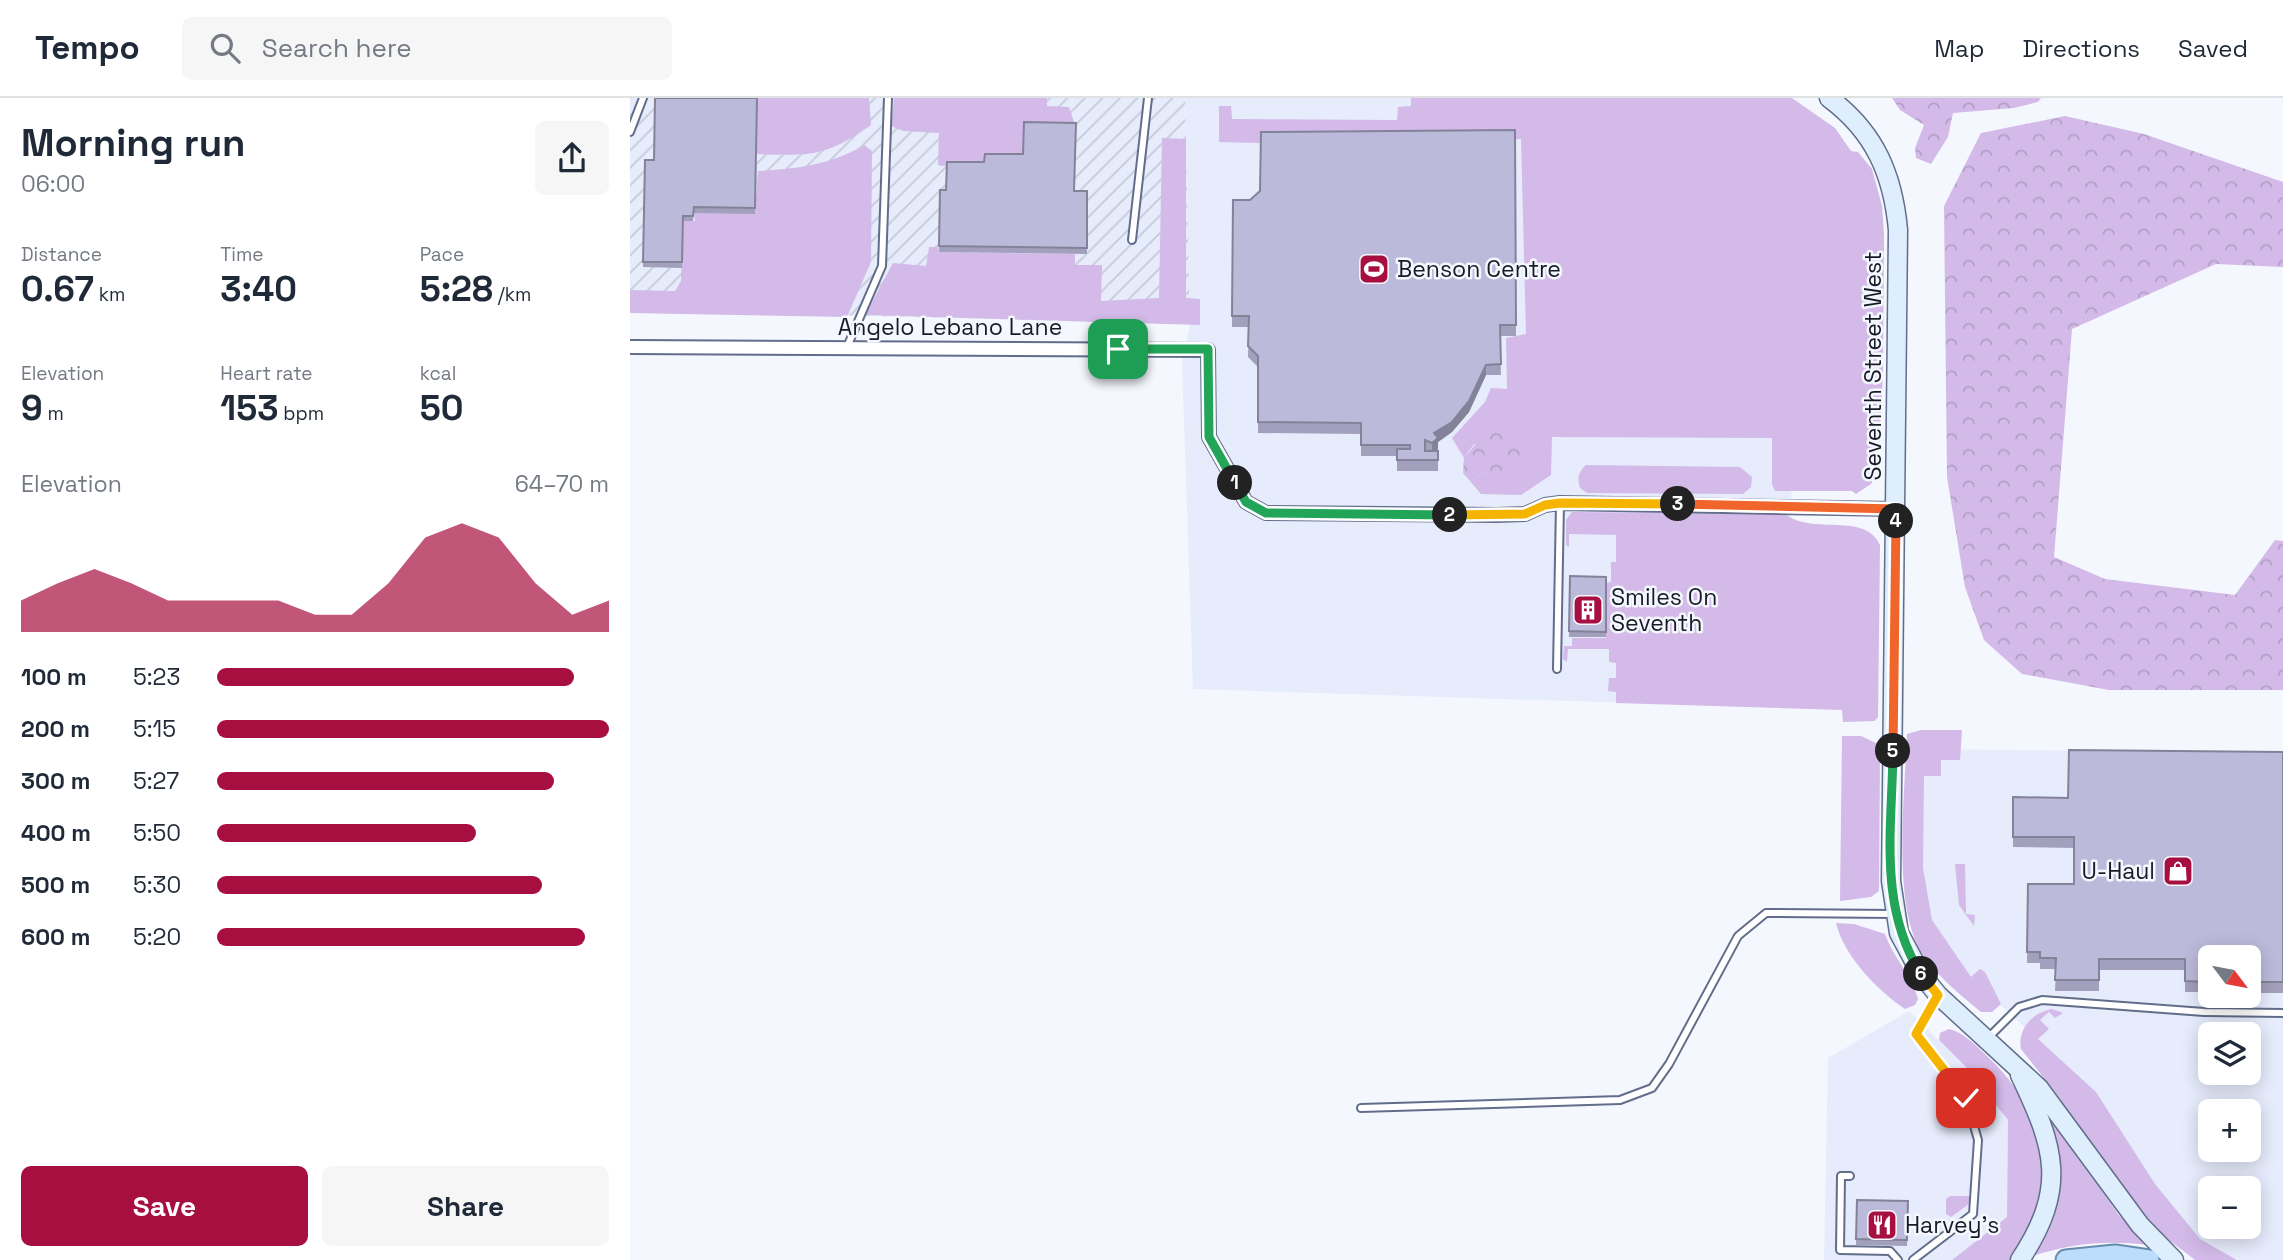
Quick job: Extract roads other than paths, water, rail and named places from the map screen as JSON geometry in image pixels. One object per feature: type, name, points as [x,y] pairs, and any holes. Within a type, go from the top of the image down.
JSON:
[{"type":"main road","points":[[2066,1260],[2115,1255],[2149,1260]]},
{"type":"street","name":"Seventh Street West","points":[[1829,98],[1864,130],[1877,149],[1895,198],[1898,230],[1891,868],[1894,914],[1906,949],[1938,995],[2045,1095],[2140,1225],[2174,1260]]},
{"type":"street","name":"Angelo Lebano Lane","points":[[630,347],[1208,349],[1209,437],[1246,502],[1260,511],[1497,515],[1525,514],[1545,505],[1560,503],[1896,509]]},
{"type":"street","name":"Seventh Street West","points":[[2018,1072],[2043,1122],[2050,1146],[2052,1170],[2049,1198],[2041,1223],[2020,1260]]},
{"type":"lane","points":[[630,132],[643,98]]},
{"type":"lane","points":[[847,347],[882,266],[888,98]]},
{"type":"lane","points":[[1132,240],[1148,98]]},
{"type":"lane","points":[[1556,669],[1560,503]]},
{"type":"lane","points":[[1360,1108],[1620,1100],[1652,1088],[1669,1064],[1738,936],[1766,913],[1894,914]]},
{"type":"lane","points":[[1913,1260],[1973,1214],[1978,1140],[1966,1098],[1916,1034],[1938,995]]},
{"type":"lane","points":[[1986,1040],[2019,1007],[2042,1000],[2204,1012],[2283,1013]]},
{"type":"lane","points":[[1840,1260],[1841,1176],[1850,1176]]},
{"type":"lane","points":[[1840,1250],[1890,1251],[1898,1260]]},
{"type":"place","name":"Benson Centre","points":[[1374,269]]},
{"type":"place","name":"Smiles On Seventh","points":[[1588,610]]},
{"type":"place","name":"U-Haul","points":[[2178,871]]},
{"type":"place","name":"Harvey's","points":[[1882,1225]]}]
